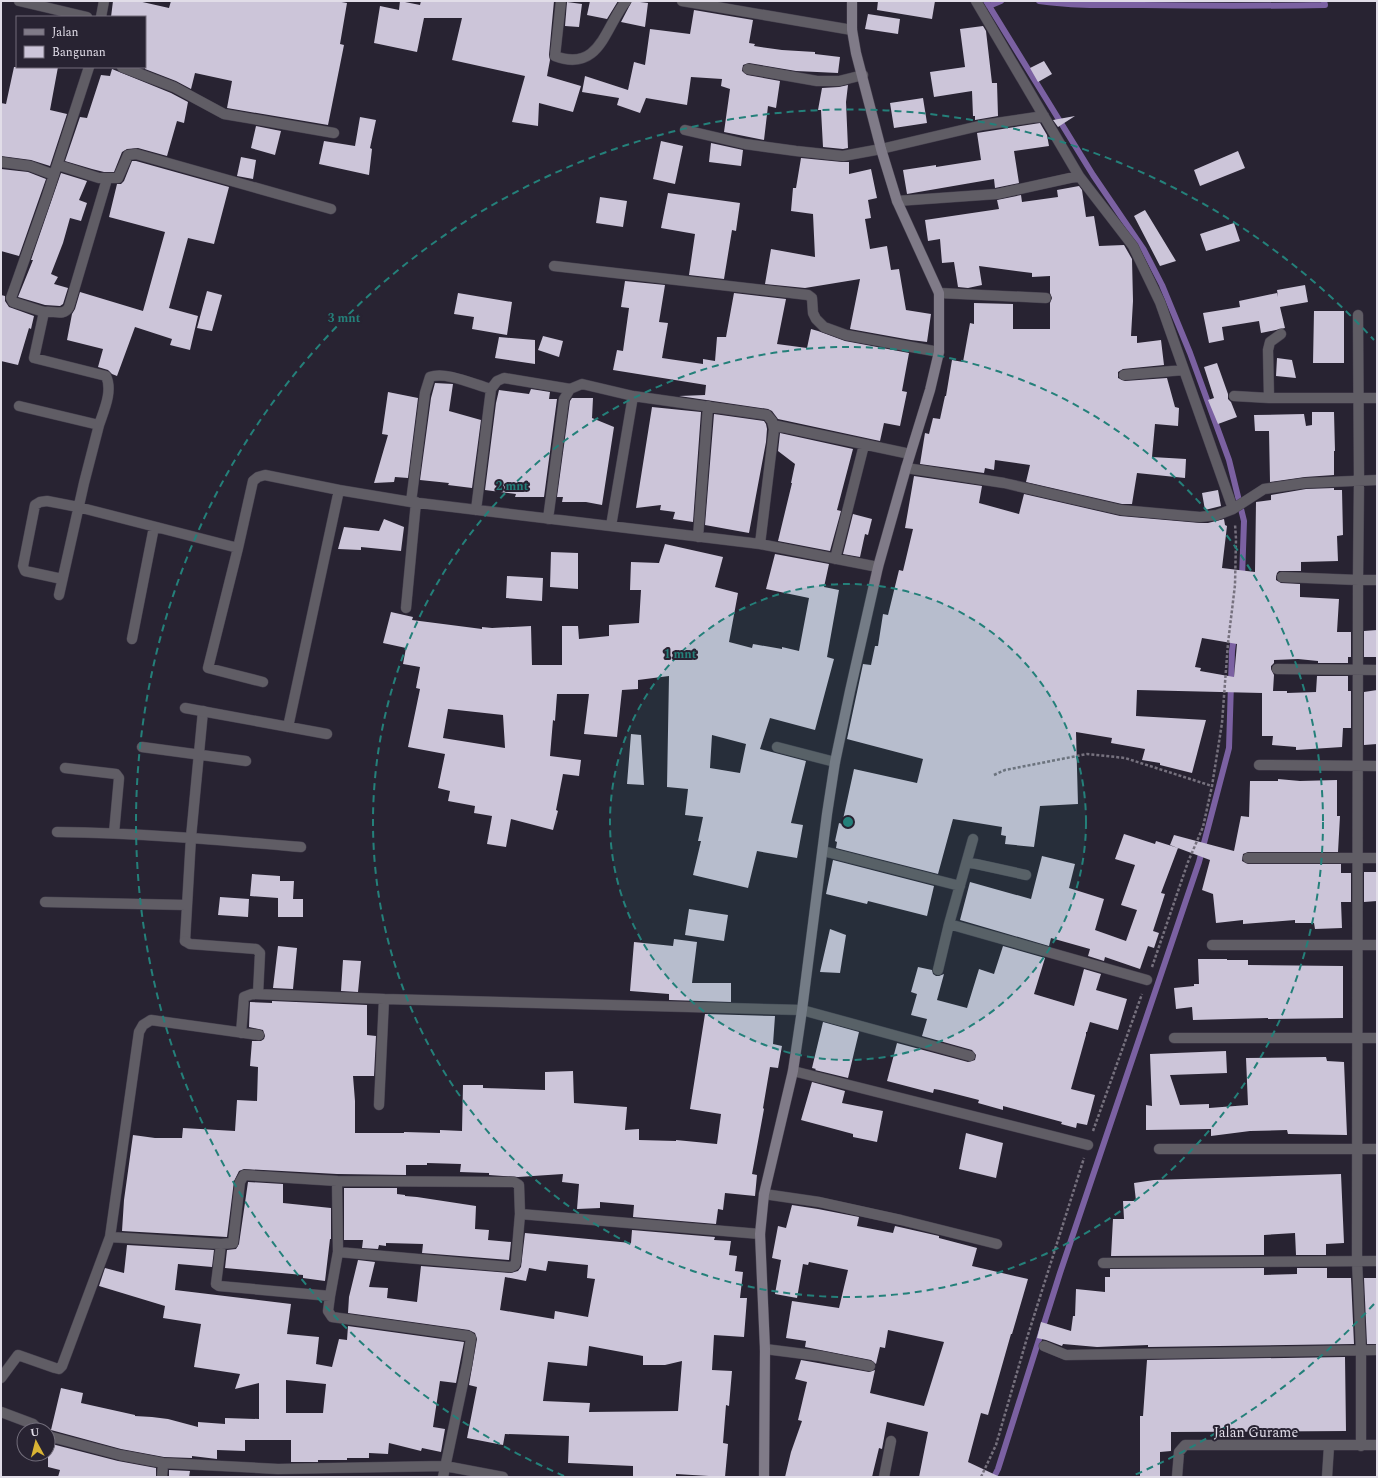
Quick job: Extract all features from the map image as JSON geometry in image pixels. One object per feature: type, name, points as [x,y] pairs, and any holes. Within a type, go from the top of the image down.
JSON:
[{"type":"street","points":[[19,1],[83,16]]},
{"type":"street","points":[[100,16],[104,1]]},
{"type":"street","points":[[561,1],[555,56],[564,60],[576,61],[590,55],[603,42],[626,1]]},
{"type":"street","points":[[682,1],[852,30]]},
{"type":"street","points":[[764,1477],[765,1349],[760,1234],[764,1194],[793,1071],[827,814],[836,762],[878,567],[930,390],[939,352],[939,293],[897,201],[856,53],[852,30],[852,1]]},
{"type":"street","points":[[976,1],[1079,176],[1133,246],[1160,302],[1235,507]]},
{"type":"street","points":[[89,68],[56,170],[11,298],[14,302],[44,312],[62,312],[68,309],[108,179]]},
{"type":"street","points":[[125,68],[174,87],[224,114],[334,134]]},
{"type":"street","points":[[748,69],[817,81],[839,81],[863,76]]},
{"type":"street","points":[[684,130],[745,144],[796,152],[843,156],[882,149],[983,126],[1044,116]]},
{"type":"street","points":[[1,162],[108,179],[118,178],[128,156],[136,154],[331,208]]},
{"type":"street","points":[[897,201],[997,194],[1079,176]]},
{"type":"street","points":[[554,266],[808,295],[812,298],[813,314],[824,327],[846,335],[939,352]]},
{"type":"street","points":[[939,293],[1046,298]]},
{"type":"street","points":[[44,312],[34,358],[106,376],[109,389],[78,507],[59,595]]},
{"type":"street","points":[[1358,315],[1357,1261],[1361,1350],[1361,1446]]},
{"type":"street","points":[[1269,398],[1268,350],[1270,342],[1281,334]]},
{"type":"street","points":[[1124,375],[1184,370]]},
{"type":"street","points":[[406,608],[413,502],[425,393],[430,377],[436,375],[456,378],[491,389]]},
{"type":"street","points":[[476,510],[491,389],[497,381],[504,378],[570,389],[582,384],[634,396],[767,415],[772,421],[774,429],[760,544]]},
{"type":"street","points":[[548,519],[564,399],[570,389]]},
{"type":"street","points":[[612,526],[634,396]]},
{"type":"street","points":[[1234,396],[1269,398],[1377,398]]},
{"type":"street","points":[[19,406],[99,425]]},
{"type":"street","points":[[698,537],[708,406]]},
{"type":"street","points":[[773,425],[910,454]]},
{"type":"street","points":[[835,559],[864,444]]},
{"type":"street","points":[[906,468],[1004,483],[1121,510],[1200,517],[1217,515],[1235,507],[1264,489],[1305,483],[1377,480]]},
{"type":"street","points":[[263,682],[208,668],[253,481],[258,477],[265,475],[339,490],[413,502],[760,544],[878,567]]},
{"type":"street","points":[[288,727],[339,490]]},
{"type":"street","points":[[62,579],[25,571],[23,566],[35,505],[40,502],[78,507],[238,548]]},
{"type":"street","points":[[132,639],[154,527]]},
{"type":"street","points":[[1282,577],[1377,580]]},
{"type":"street","points":[[1276,669],[1377,670]]},
{"type":"street","points":[[185,708],[327,734]]},
{"type":"street","points":[[203,711],[191,837],[185,941],[190,944],[256,949],[260,953],[258,994]]},
{"type":"street","points":[[142,747],[246,762]]},
{"type":"street","points":[[777,747],[836,762]]},
{"type":"street","points":[[1259,765],[1377,766]]},
{"type":"street","points":[[65,768],[116,774],[118,776],[114,833]]},
{"type":"street","points":[[57,832],[191,837],[301,847]]},
{"type":"street","points":[[938,970],[949,924],[973,839]]},
{"type":"street","points":[[823,851],[960,886]]},
{"type":"street","points":[[1248,858],[1377,858]]},
{"type":"street","points":[[967,862],[1026,875]]},
{"type":"street","points":[[44,902],[186,905]]},
{"type":"street","points":[[949,924],[1147,980]]},
{"type":"street","points":[[1212,945],[1377,945]]},
{"type":"street","points":[[241,1033],[244,997],[252,994],[802,1010],[970,1056]]},
{"type":"street","points":[[379,1105],[384,999]]},
{"type":"street","points":[[1,1378],[18,1356],[59,1369],[62,1366],[110,1237],[139,1032],[143,1024],[151,1020],[260,1035]]},
{"type":"street","points":[[1174,1038],[1377,1038]]},
{"type":"street","points":[[793,1071],[1088,1145]]},
{"type":"street","points":[[1159,1149],[1377,1149]]},
{"type":"street","points":[[110,1237],[230,1244],[234,1242],[240,1182],[244,1176],[337,1181],[514,1182],[519,1185],[520,1214],[515,1265],[511,1266],[338,1252]]},
{"type":"street","points":[[337,1181],[338,1252],[328,1311],[332,1317],[468,1336],[471,1338],[468,1364],[443,1477]]},
{"type":"street","points":[[764,1194],[819,1202],[901,1220],[997,1244]]},
{"type":"street","points":[[520,1214],[760,1234]]},
{"type":"street","points":[[221,1244],[216,1284],[219,1286],[330,1296]]},
{"type":"street","points":[[1103,1263],[1377,1261]]},
{"type":"street","points":[[1044,1346],[1066,1355],[1377,1350]]},
{"type":"street","points":[[765,1349],[820,1356],[870,1366]]},
{"type":"street","points":[[1,1412],[28,1422]]},
{"type":"street","points":[[56,1438],[120,1455],[163,1463],[278,1469],[445,1466],[503,1477]]},
{"type":"street","points":[[884,1477],[891,1441]]},
{"type":"street","name":"Jalan Gurame","points":[[1177,1477],[1179,1452],[1185,1445],[1377,1445]]},
{"type":"street","points":[[1327,1477],[1329,1446]]},
{"type":"street","points":[[162,1477],[163,1463]]},
{"type":"path","points":[[981,1477],[998,1438],[1027,1338],[1088,1145],[1188,862],[1203,827],[1212,786],[1222,723],[1228,643],[1235,585],[1235,507]]},
{"type":"path","points":[[994,774],[1005,770],[1087,754],[1125,758],[1212,786]]},
{"type":"building","points":[[113,1],[138,1],[169,8],[171,1],[336,1],[347,3],[340,44],[344,45],[328,125],[227,108],[232,81],[195,73],[191,89],[176,81],[145,69],[146,16],[111,16]]},
{"type":"building","points":[[400,1],[420,5],[421,1],[554,1],[549,55],[550,60],[547,76],[581,86],[573,112],[539,103],[538,126],[512,122],[525,76],[452,60],[462,18],[424,18],[417,52],[374,43],[380,6],[399,10]]},
{"type":"building","points":[[590,1],[618,1],[607,19],[587,15]]},
{"type":"building","points":[[632,1],[648,3],[645,27],[621,22]]},
{"type":"building","points":[[878,1],[935,1],[932,19],[877,10]]},
{"type":"building","points":[[567,2],[582,4],[579,27],[565,26]]},
{"type":"building","points":[[694,10],[753,20],[749,43],[755,44],[754,46],[782,50],[815,52],[815,54],[840,57],[838,73],[796,71],[749,63],[743,65],[742,71],[747,75],[780,81],[776,108],[768,106],[764,140],[724,132],[730,89],[721,86],[722,79],[691,77],[687,105],[646,98],[640,113],[617,105],[619,98],[582,92],[585,76],[628,90],[634,62],[645,65],[650,29],[690,34]]},
{"type":"building","points":[[868,14],[900,19],[898,34],[865,29]]},
{"type":"building","points":[[983,26],[986,31],[992,83],[997,83],[998,116],[975,120],[975,116],[973,116],[972,91],[934,97],[930,72],[965,67],[960,29]]},
{"type":"building","points":[[1044,61],[1052,74],[1038,82],[1030,68]]},
{"type":"building","points":[[14,67],[58,68],[50,110],[67,114],[50,166],[31,160],[1,156],[1,103],[6,104]]},
{"type":"building","points":[[112,69],[171,93],[188,102],[184,123],[177,121],[167,156],[138,148],[127,149],[122,152],[114,172],[104,172],[65,161],[80,117],[87,118],[101,75],[110,76]]},
{"type":"building","points":[[848,85],[846,102],[848,148],[823,147],[821,110],[818,110],[822,88]]},
{"type":"building","points":[[923,98],[927,123],[894,128],[890,103]]},
{"type":"building","points":[[1075,116],[1058,127],[1053,120]]},
{"type":"building","points":[[360,117],[376,120],[370,148],[372,149],[369,175],[319,164],[324,141],[355,146]]},
{"type":"building","points":[[1040,123],[1047,135],[1049,146],[1014,151],[1019,183],[995,188],[994,179],[907,194],[903,170],[936,165],[936,167],[981,160],[977,133]]},
{"type":"building","points":[[256,126],[281,131],[275,155],[251,148]]},
{"type":"building","points":[[661,141],[683,146],[675,184],[653,179]]},
{"type":"building","points":[[711,143],[743,150],[741,166],[709,162]]},
{"type":"building","points":[[1238,151],[1245,168],[1200,186],[1194,170]]},
{"type":"building","points":[[241,157],[256,160],[253,179],[237,176]]},
{"type":"building","points":[[801,158],[849,162],[849,174],[871,169],[877,198],[868,200],[871,218],[865,219],[870,249],[887,246],[891,270],[899,269],[906,310],[931,314],[927,342],[850,329],[860,279],[805,288],[765,284],[771,249],[815,257],[813,214],[791,211],[793,188],[796,188]]},
{"type":"building","points":[[132,161],[229,187],[214,244],[188,238],[169,308],[198,316],[190,350],[170,345],[172,339],[135,327],[117,376],[108,370],[98,367],[103,349],[67,340],[72,314],[80,292],[143,311],[165,232],[109,217],[117,184],[121,184],[124,181]]},
{"type":"building","points":[[1,169],[28,172],[46,179],[19,256],[1,251]]},
{"type":"building","points":[[61,173],[87,181],[79,200],[87,203],[81,221],[70,218],[63,243],[51,274],[58,277],[54,284],[68,288],[63,304],[60,306],[45,305],[18,297],[33,260],[31,260]]},
{"type":"building","points":[[1079,186],[1082,190],[1086,217],[1094,216],[1099,246],[1124,245],[1132,259],[1133,301],[1131,336],[1137,336],[1137,343],[1161,340],[1164,365],[1123,369],[1118,372],[1118,378],[1125,381],[1167,378],[1175,407],[1179,408],[1178,426],[1155,424],[1152,457],[1186,459],[1185,478],[1137,473],[1132,504],[1122,504],[1026,482],[1030,465],[995,460],[994,470],[985,468],[984,473],[920,464],[925,433],[929,434],[933,418],[940,419],[946,396],[952,360],[963,362],[970,323],[974,324],[974,303],[1013,304],[1013,329],[1050,329],[1050,303],[1052,298],[1050,293],[1050,276],[1032,277],[1032,273],[979,266],[982,285],[968,288],[958,287],[954,262],[942,263],[940,239],[928,241],[925,220],[999,209],[997,200],[1021,195],[1022,202],[1058,197],[1057,190]]},
{"type":"building","points":[[668,193],[740,203],[736,231],[732,230],[724,279],[689,275],[695,234],[661,228]]},
{"type":"building","points":[[600,197],[627,201],[623,227],[596,223]]},
{"type":"building","points":[[1145,210],[1176,261],[1160,266],[1134,216]]},
{"type":"building","points":[[1234,223],[1240,241],[1206,251],[1200,234]]},
{"type":"building","points":[[625,281],[665,285],[659,322],[668,323],[662,358],[703,364],[703,359],[715,361],[717,337],[726,337],[734,293],[786,299],[777,344],[807,348],[811,329],[845,341],[909,353],[902,391],[907,392],[900,426],[884,423],[880,441],[778,419],[772,411],[768,409],[679,396],[705,395],[706,385],[613,370],[617,350],[623,351],[629,308],[621,307]]},
{"type":"building","points":[[1305,285],[1308,302],[1280,307],[1285,328],[1261,333],[1259,321],[1222,327],[1224,340],[1209,343],[1203,313],[1240,307],[1239,301],[1277,293],[1278,297],[1277,290]]},
{"type":"building","points":[[207,291],[222,295],[212,331],[197,328]]},
{"type":"building","points":[[458,293],[512,302],[507,335],[472,329],[474,317],[454,314]]},
{"type":"building","points":[[1,295],[5,296],[5,301],[9,307],[34,316],[18,365],[1,361]]},
{"type":"building","points":[[1314,311],[1344,311],[1344,363],[1313,363]]},
{"type":"building","points":[[543,336],[563,341],[559,357],[538,350]]},
{"type":"building","points":[[499,337],[535,340],[535,364],[495,358]]},
{"type":"building","points":[[1277,358],[1292,360],[1296,378],[1276,376]]},
{"type":"building","points":[[1217,363],[1228,394],[1228,399],[1231,402],[1237,417],[1218,424],[1208,400],[1214,398],[1204,367]]},
{"type":"building","points":[[435,383],[453,384],[449,411],[481,420],[472,488],[448,485],[449,483],[420,480],[431,398]]},
{"type":"building","points":[[531,389],[550,392],[549,399],[557,399],[544,497],[515,497],[516,494],[485,490],[499,390],[529,394]]},
{"type":"building","points":[[388,392],[418,398],[408,478],[395,477],[394,482],[374,483],[388,435],[382,434]]},
{"type":"building","points":[[572,398],[593,398],[592,418],[614,427],[602,505],[586,502],[562,502],[563,497],[557,497],[570,401]]},
{"type":"building","points":[[652,407],[701,412],[693,522],[673,519],[675,512],[660,510],[661,505],[636,508]]},
{"type":"building","points":[[1312,412],[1334,412],[1334,475],[1270,482],[1269,431],[1255,431],[1254,415],[1304,414],[1306,426],[1312,425]]},
{"type":"building","points":[[714,414],[764,421],[766,424],[766,442],[749,533],[705,525]]},
{"type":"building","points":[[780,433],[853,449],[837,510],[841,511],[830,551],[778,541],[795,464],[778,451]]},
{"type":"building","points":[[914,476],[982,486],[979,503],[1019,514],[1024,494],[1120,516],[1200,523],[1208,523],[1224,519],[1225,525],[1227,526],[1222,568],[1255,572],[1256,502],[1271,500],[1271,495],[1306,489],[1334,488],[1334,490],[1342,490],[1343,535],[1337,536],[1338,561],[1301,562],[1301,571],[1279,571],[1277,573],[1276,580],[1281,583],[1300,584],[1300,597],[1339,599],[1337,632],[1351,632],[1351,657],[1348,657],[1348,663],[1318,663],[1318,661],[1298,659],[1274,660],[1271,669],[1274,675],[1273,691],[1287,691],[1287,693],[1316,692],[1317,676],[1348,676],[1348,691],[1351,691],[1351,728],[1343,728],[1342,747],[1296,750],[1296,747],[1272,745],[1273,736],[1262,736],[1262,693],[1137,690],[1136,716],[1206,720],[1192,773],[1160,765],[1160,763],[1142,760],[1145,749],[1111,743],[1112,738],[1076,732],[1078,804],[1040,806],[1034,847],[1005,844],[1006,836],[1001,835],[1002,827],[953,819],[938,874],[836,848],[837,842],[835,841],[839,823],[842,824],[854,769],[917,783],[923,759],[847,739],[863,664],[871,665],[875,646],[878,646],[883,614],[888,615],[899,570],[903,571],[913,529],[905,528]],"holes":[[[1202,638],[1237,644],[1234,677],[1200,671],[1201,668],[1195,667]]]},
{"type":"building","points":[[1218,490],[1221,506],[1205,510],[1202,493]]},
{"type":"building","points":[[853,514],[872,519],[868,535],[865,534],[860,557],[843,554]]},
{"type":"building","points":[[384,519],[404,527],[401,551],[361,547],[361,550],[338,549],[344,527],[379,531]]},
{"type":"building","points":[[665,544],[723,557],[715,587],[738,593],[729,642],[752,648],[753,644],[782,649],[782,647],[799,651],[809,598],[766,589],[775,554],[829,564],[824,587],[839,590],[827,657],[834,659],[815,730],[770,718],[760,749],[806,761],[791,823],[803,825],[797,858],[757,851],[748,888],[693,875],[701,841],[698,841],[703,817],[685,815],[688,789],[667,787],[669,676],[638,680],[638,689],[622,690],[617,737],[584,734],[589,694],[557,694],[550,756],[581,760],[579,776],[563,774],[556,810],[558,811],[553,830],[511,819],[506,847],[487,844],[492,816],[474,813],[475,806],[448,801],[450,791],[438,788],[445,754],[408,747],[420,689],[416,688],[420,667],[403,664],[406,648],[383,643],[391,612],[413,617],[412,620],[482,629],[482,627],[492,628],[531,626],[532,665],[562,665],[562,626],[578,626],[579,639],[609,636],[609,625],[639,623],[641,590],[630,590],[631,562],[659,563]],"holes":[[[448,709],[503,715],[505,748],[443,738]],[[712,735],[746,744],[740,773],[710,768]]]},
{"type":"building","points":[[551,552],[578,553],[578,589],[550,587]]},
{"type":"building","points":[[507,576],[543,578],[542,601],[506,598]]},
{"type":"building","points":[[1377,630],[1377,657],[1364,657],[1364,631]]},
{"type":"building","points":[[1377,690],[1377,744],[1364,745],[1364,692]]},
{"type":"building","points":[[631,734],[641,735],[644,785],[627,784]]},
{"type":"building","points":[[1278,779],[1300,781],[1337,780],[1337,816],[1340,816],[1338,852],[1248,852],[1243,854],[1242,861],[1248,864],[1341,864],[1341,873],[1351,873],[1351,902],[1341,902],[1342,928],[1315,929],[1314,923],[1295,923],[1295,920],[1243,924],[1243,920],[1216,923],[1213,894],[1202,890],[1210,860],[1170,845],[1174,835],[1234,851],[1241,816],[1249,817],[1250,781],[1278,781]]},
{"type":"building","points":[[1124,834],[1155,844],[1156,841],[1178,848],[1161,893],[1165,894],[1153,931],[1159,933],[1154,948],[1148,946],[1140,969],[1105,957],[1104,961],[1088,956],[1090,949],[1051,938],[1049,946],[960,920],[970,882],[1031,899],[1042,856],[1075,864],[1069,888],[1104,899],[1095,930],[1126,941],[1137,910],[1121,905],[1135,865],[1115,859]]},
{"type":"building","points":[[833,860],[934,886],[927,916],[868,901],[867,904],[826,894]]},
{"type":"building","points":[[1364,872],[1377,872],[1377,901],[1364,902]]},
{"type":"building","points":[[252,874],[280,876],[280,881],[294,881],[293,899],[303,899],[303,917],[278,917],[278,898],[250,896]]},
{"type":"building","points":[[220,897],[249,899],[248,917],[218,915]]},
{"type":"building","points":[[689,909],[728,915],[724,941],[685,935]]},
{"type":"building","points":[[830,929],[846,935],[840,973],[820,972]]},
{"type":"building","points":[[674,939],[697,942],[692,983],[731,983],[731,1002],[669,1000],[669,994],[630,991],[634,942],[673,946]]},
{"type":"building","points":[[278,946],[297,948],[293,989],[273,988]]},
{"type":"building","points":[[1003,946],[1045,958],[1034,994],[1074,1006],[1084,969],[1101,974],[1096,990],[1127,999],[1118,1030],[1090,1022],[1086,1032],[1071,1089],[1095,1095],[1087,1125],[1077,1123],[1076,1128],[1061,1124],[1062,1122],[1003,1106],[1003,1110],[978,1103],[979,1100],[940,1090],[934,1089],[933,1093],[887,1081],[897,1043],[968,1062],[975,1060],[976,1055],[972,1050],[922,1036],[927,1019],[911,1015],[917,994],[911,992],[918,967],[932,970],[933,974],[936,976],[944,974],[937,1000],[967,1008],[979,969],[994,974]]},
{"type":"building","points":[[1198,959],[1248,960],[1248,965],[1343,966],[1343,1018],[1193,1020],[1192,1007],[1176,1009],[1174,988],[1199,984]]},
{"type":"building","points":[[343,960],[361,961],[358,992],[341,991]]},
{"type":"building","points":[[272,1001],[367,1005],[367,1035],[376,1036],[374,1076],[353,1076],[355,1133],[440,1133],[440,1130],[462,1131],[463,1085],[483,1085],[483,1088],[545,1090],[545,1072],[573,1071],[574,1103],[627,1107],[625,1130],[639,1129],[639,1140],[676,1140],[717,1144],[721,1114],[690,1109],[705,1014],[775,1016],[773,1044],[782,1046],[778,1068],[770,1067],[752,1174],[757,1175],[755,1196],[725,1193],[723,1210],[718,1209],[716,1224],[633,1217],[634,1205],[600,1202],[600,1208],[577,1209],[579,1184],[562,1182],[563,1174],[518,1177],[489,1175],[489,1173],[460,1172],[461,1164],[427,1163],[427,1165],[406,1165],[406,1175],[337,1174],[244,1169],[239,1171],[234,1181],[227,1237],[122,1231],[124,1200],[133,1135],[155,1138],[182,1138],[183,1128],[235,1131],[237,1100],[257,1101],[258,1067],[250,1066],[252,1041],[261,1041],[265,1036],[263,1030],[249,1027],[250,1002],[272,1003]]},
{"type":"building","points":[[823,1022],[859,1032],[848,1078],[812,1068]]},
{"type":"building","points":[[1226,1051],[1227,1073],[1170,1075],[1180,1105],[1209,1104],[1209,1108],[1248,1105],[1246,1058],[1326,1057],[1327,1061],[1344,1062],[1347,1135],[1288,1134],[1287,1130],[1250,1131],[1211,1136],[1211,1129],[1146,1130],[1146,1105],[1152,1106],[1150,1054]]},
{"type":"building","points":[[812,1082],[845,1091],[842,1103],[883,1111],[877,1142],[853,1137],[853,1134],[801,1120]]},
{"type":"building","points":[[966,1133],[1003,1143],[996,1178],[959,1169]]},
{"type":"building","points":[[1341,1174],[1344,1243],[1326,1244],[1326,1255],[1296,1255],[1295,1233],[1264,1235],[1264,1255],[1111,1256],[1113,1219],[1124,1219],[1123,1201],[1136,1201],[1134,1183],[1154,1180]]},
{"type":"building","points":[[248,1182],[283,1184],[283,1203],[331,1208],[331,1239],[325,1281],[303,1278],[303,1275],[225,1268],[227,1250],[236,1249],[239,1244]]},
{"type":"building","points":[[344,1188],[397,1188],[397,1194],[405,1196],[476,1206],[475,1229],[489,1230],[488,1240],[511,1242],[509,1260],[422,1253],[423,1244],[386,1243],[386,1246],[379,1245],[378,1249],[362,1248],[363,1240],[344,1240]]},
{"type":"building","points":[[792,1205],[859,1217],[857,1226],[893,1233],[895,1226],[939,1236],[939,1238],[977,1248],[972,1266],[1028,1279],[988,1415],[981,1413],[968,1462],[1000,1477],[919,1477],[928,1432],[887,1422],[882,1449],[879,1448],[872,1477],[785,1477],[791,1452],[802,1421],[798,1420],[807,1382],[795,1379],[801,1360],[869,1372],[875,1370],[870,1393],[924,1406],[944,1342],[888,1330],[885,1348],[880,1347],[876,1364],[871,1360],[805,1347],[806,1341],[786,1338],[792,1301],[839,1308],[848,1270],[809,1262],[808,1265],[803,1264],[797,1298],[775,1294],[781,1260],[772,1258],[778,1226],[786,1228]]},
{"type":"building","points":[[632,1230],[715,1237],[714,1240],[731,1241],[729,1255],[737,1256],[735,1271],[743,1272],[740,1298],[747,1298],[744,1337],[714,1335],[712,1370],[732,1371],[729,1406],[726,1405],[723,1443],[728,1444],[725,1477],[676,1474],[676,1477],[633,1476],[633,1466],[568,1463],[569,1436],[505,1434],[503,1445],[467,1438],[477,1387],[469,1385],[477,1339],[475,1333],[469,1330],[348,1313],[349,1297],[358,1260],[375,1262],[369,1287],[388,1288],[387,1298],[417,1302],[421,1266],[511,1273],[518,1271],[521,1267],[525,1233],[631,1243]],"holes":[[[548,1261],[588,1265],[587,1278],[595,1279],[588,1317],[555,1311],[554,1319],[500,1310],[505,1277],[526,1281],[529,1268],[546,1271]],[[589,1346],[643,1356],[643,1365],[665,1365],[682,1361],[678,1411],[589,1412],[590,1403],[543,1401],[548,1362],[587,1366]]]},
{"type":"building","points":[[127,1245],[214,1250],[212,1267],[178,1264],[175,1290],[291,1304],[287,1334],[319,1337],[316,1364],[332,1367],[339,1339],[347,1340],[348,1326],[464,1342],[456,1383],[440,1381],[433,1427],[445,1429],[441,1452],[422,1448],[421,1451],[389,1443],[388,1454],[369,1453],[369,1458],[318,1460],[318,1462],[291,1462],[291,1440],[245,1440],[245,1451],[217,1450],[217,1459],[192,1456],[192,1458],[164,1457],[121,1449],[56,1431],[56,1422],[53,1422],[61,1388],[83,1393],[81,1403],[135,1416],[168,1419],[198,1427],[198,1422],[225,1424],[225,1418],[259,1419],[259,1383],[235,1389],[240,1374],[194,1367],[201,1324],[163,1318],[165,1306],[99,1286],[105,1268],[124,1273]],"holes":[[[286,1380],[326,1384],[323,1413],[286,1413]]]},
{"type":"building","points":[[1264,1268],[1264,1275],[1297,1274],[1297,1268],[1327,1268],[1327,1278],[1351,1278],[1354,1344],[1148,1347],[1148,1345],[1097,1347],[1063,1344],[1062,1346],[1037,1338],[1041,1322],[1071,1331],[1073,1316],[1075,1316],[1076,1289],[1105,1292],[1105,1277],[1110,1277],[1110,1269]]},
{"type":"building","points":[[1364,1278],[1377,1278],[1377,1344],[1367,1344]]},
{"type":"building","points":[[1345,1357],[1346,1431],[1171,1432],[1171,1451],[1160,1452],[1160,1477],[1140,1477],[1140,1416],[1143,1416],[1147,1360]]},
{"type":"building","points":[[56,1445],[118,1461],[156,1468],[156,1477],[58,1477],[60,1470],[48,1467],[48,1462],[56,1462]]},
{"type":"building","points":[[169,1470],[190,1471],[189,1477],[169,1477]]},
{"type":"waterway","points":[[986,1],[1093,175],[1144,250],[1162,285],[1190,353],[1229,460],[1244,521],[1242,578]]},
{"type":"waterway","points":[[989,6],[1001,1]]},
{"type":"waterway","points":[[1039,1],[1090,5],[1234,6],[1325,5],[1324,1]]},
{"type":"waterway","points":[[994,1477],[998,1469],[1060,1273],[1199,862],[1229,748],[1232,651],[1234,636]]}]
